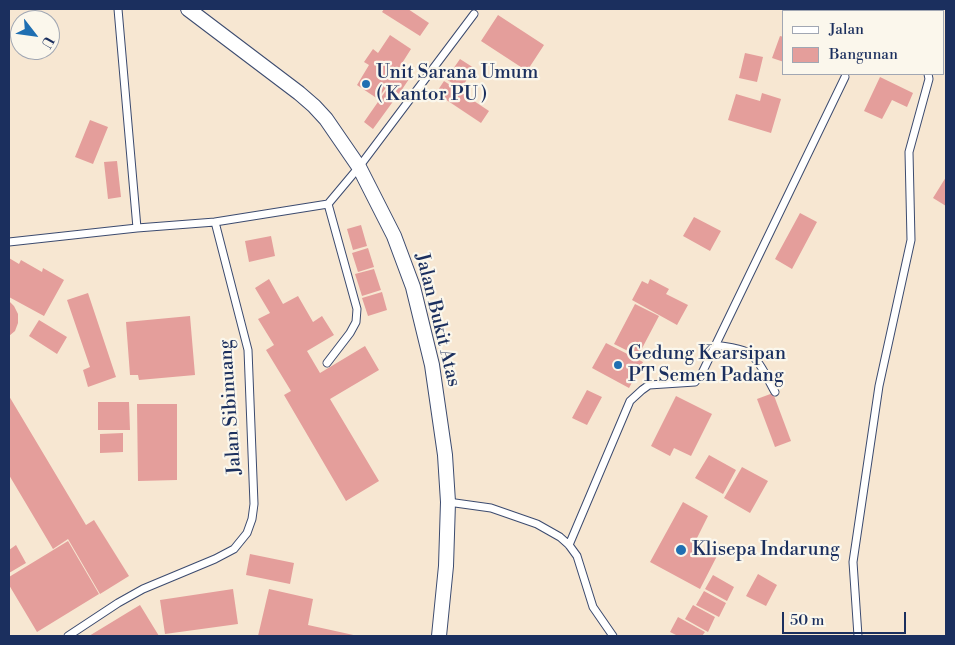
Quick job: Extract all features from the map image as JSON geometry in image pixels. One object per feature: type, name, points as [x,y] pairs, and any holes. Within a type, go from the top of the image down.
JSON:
[{"type":"street","name":"Jalan Bukit Atas","points":[[188,9],[299,93],[326,119],[359,167],[394,236],[413,286],[432,366],[445,455],[448,502],[446,566],[439,636]]},
{"type":"lane","points":[[118,9],[137,228]]},
{"type":"lane","points":[[9,242],[137,228],[215,222],[328,204],[359,167],[474,14]]},
{"type":"lane","points":[[858,636],[853,562],[879,386],[911,240],[909,152],[929,79],[928,75]]},
{"type":"lane","points":[[568,545],[630,401],[649,385],[695,382],[702,373],[845,77]]},
{"type":"lane","points":[[327,363],[350,333],[356,322],[357,309],[328,204]]},
{"type":"lane","name":"Jalan Sibinuang","points":[[68,636],[143,589],[215,559],[234,549],[247,533],[252,519],[254,504],[248,350],[215,222]]},
{"type":"lane","points":[[716,345],[749,353],[755,358],[775,392]]},
{"type":"lane","points":[[448,502],[491,508],[537,524],[560,537],[576,556],[593,607],[613,636]]},
{"type":"building","points":[[384,9],[408,9],[429,23],[420,36],[382,12]]},
{"type":"building","points":[[498,15],[544,45],[527,71],[481,41]]},
{"type":"building","points":[[390,35],[411,49],[399,68],[411,76],[399,94],[387,86],[378,99],[357,85],[369,65],[364,62],[373,49],[378,53]]},
{"type":"building","points":[[780,36],[782,36],[782,61],[772,58]]},
{"type":"building","points":[[745,53],[763,57],[757,82],[739,78]]},
{"type":"building","points":[[460,59],[474,68],[461,89],[446,79]]},
{"type":"building","points":[[880,77],[913,93],[907,107],[892,100],[882,119],[864,111]]},
{"type":"building","points":[[444,81],[489,111],[481,123],[436,93]]},
{"type":"building","points":[[387,89],[397,96],[373,129],[364,122]]},
{"type":"building","points":[[762,93],[781,99],[771,133],[728,120],[736,94],[760,101]]},
{"type":"building","points":[[90,120],[108,127],[93,164],[75,157]]},
{"type":"building","points":[[117,161],[121,197],[108,199],[104,162]]},
{"type":"building","points":[[946,177],[946,206],[933,198]]},
{"type":"building","points":[[800,213],[817,222],[792,269],[775,259]]},
{"type":"building","points":[[694,217],[721,231],[710,251],[683,236]]},
{"type":"building","points":[[361,225],[367,246],[353,250],[347,229]]},
{"type":"building","points":[[271,236],[275,256],[249,262],[245,241]]},
{"type":"building","points":[[368,248],[374,267],[358,272],[352,253]]},
{"type":"building","points":[[9,258],[19,264],[21,260],[42,272],[43,268],[64,280],[44,316],[9,297]]},
{"type":"building","points":[[374,269],[381,290],[362,296],[355,274]]},
{"type":"building","points":[[269,279],[283,304],[298,296],[313,322],[322,316],[334,335],[307,351],[320,373],[365,346],[379,370],[330,399],[379,481],[346,501],[284,395],[291,391],[266,350],[274,345],[258,319],[270,313],[255,288]]},
{"type":"building","points":[[650,279],[669,289],[666,294],[688,305],[677,325],[632,300],[642,281],[648,284]]},
{"type":"building","points":[[382,292],[387,310],[368,316],[362,298]]},
{"type":"building","points":[[88,293],[116,377],[88,387],[83,370],[90,367],[67,300]]},
{"type":"building","points":[[9,301],[18,314],[18,323],[15,331],[9,336]]},
{"type":"building","points":[[635,304],[659,316],[638,356],[614,344]]},
{"type":"building","points":[[190,316],[195,375],[139,380],[138,375],[130,375],[126,322]]},
{"type":"building","points":[[39,320],[67,337],[57,354],[29,336]]},
{"type":"building","name":"Gedung Kearsipan PT Semen Padang","points":[[606,343],[643,362],[629,388],[592,368]]},
{"type":"building","points":[[587,390],[602,397],[587,425],[572,418]]},
{"type":"building","points":[[773,393],[791,441],[775,447],[757,399]]},
{"type":"building","points":[[9,396],[86,525],[94,520],[129,576],[100,594],[68,539],[53,549],[9,475]]},
{"type":"building","points":[[676,396],[712,414],[691,456],[674,448],[670,456],[651,446]]},
{"type":"building","points":[[98,402],[129,402],[130,430],[98,430]]},
{"type":"building","points":[[137,404],[177,404],[177,480],[138,481]]},
{"type":"building","points":[[123,433],[123,452],[100,453],[100,434]]},
{"type":"building","points":[[709,455],[736,470],[723,494],[695,478]]},
{"type":"building","points":[[742,467],[768,481],[750,513],[724,498]]},
{"type":"building","name":"Klisepa Indarung","points":[[683,502],[708,516],[694,544],[717,556],[700,589],[650,562]]},
{"type":"building","points":[[68,541],[99,594],[37,632],[9,585],[9,577]]},
{"type":"building","points":[[16,545],[26,563],[9,573],[9,550]]},
{"type":"building","points":[[250,554],[294,563],[290,584],[246,575]]},
{"type":"building","points":[[758,574],[777,585],[766,606],[746,596]]},
{"type":"building","points":[[713,575],[734,587],[727,601],[705,589]]},
{"type":"building","points":[[233,589],[238,624],[165,634],[160,600]]},
{"type":"building","points":[[269,589],[313,599],[308,625],[358,636],[258,636]]},
{"type":"building","points":[[704,591],[726,603],[719,617],[696,605]]},
{"type":"building","points":[[140,605],[159,636],[89,636]]},
{"type":"building","points":[[693,605],[715,617],[708,632],[685,619]]},
{"type":"building","points":[[678,617],[705,632],[702,636],[678,636],[670,632]]},
{"type":"place","name":"Unit Sarana Umum ( Kantor PU )","points":[[366,84]]},
{"type":"place","name":"Gedung Kearsipan PT Semen Padang","points":[[618,365]]},
{"type":"place","name":"Klisepa Indarung","points":[[681,550]]}]
